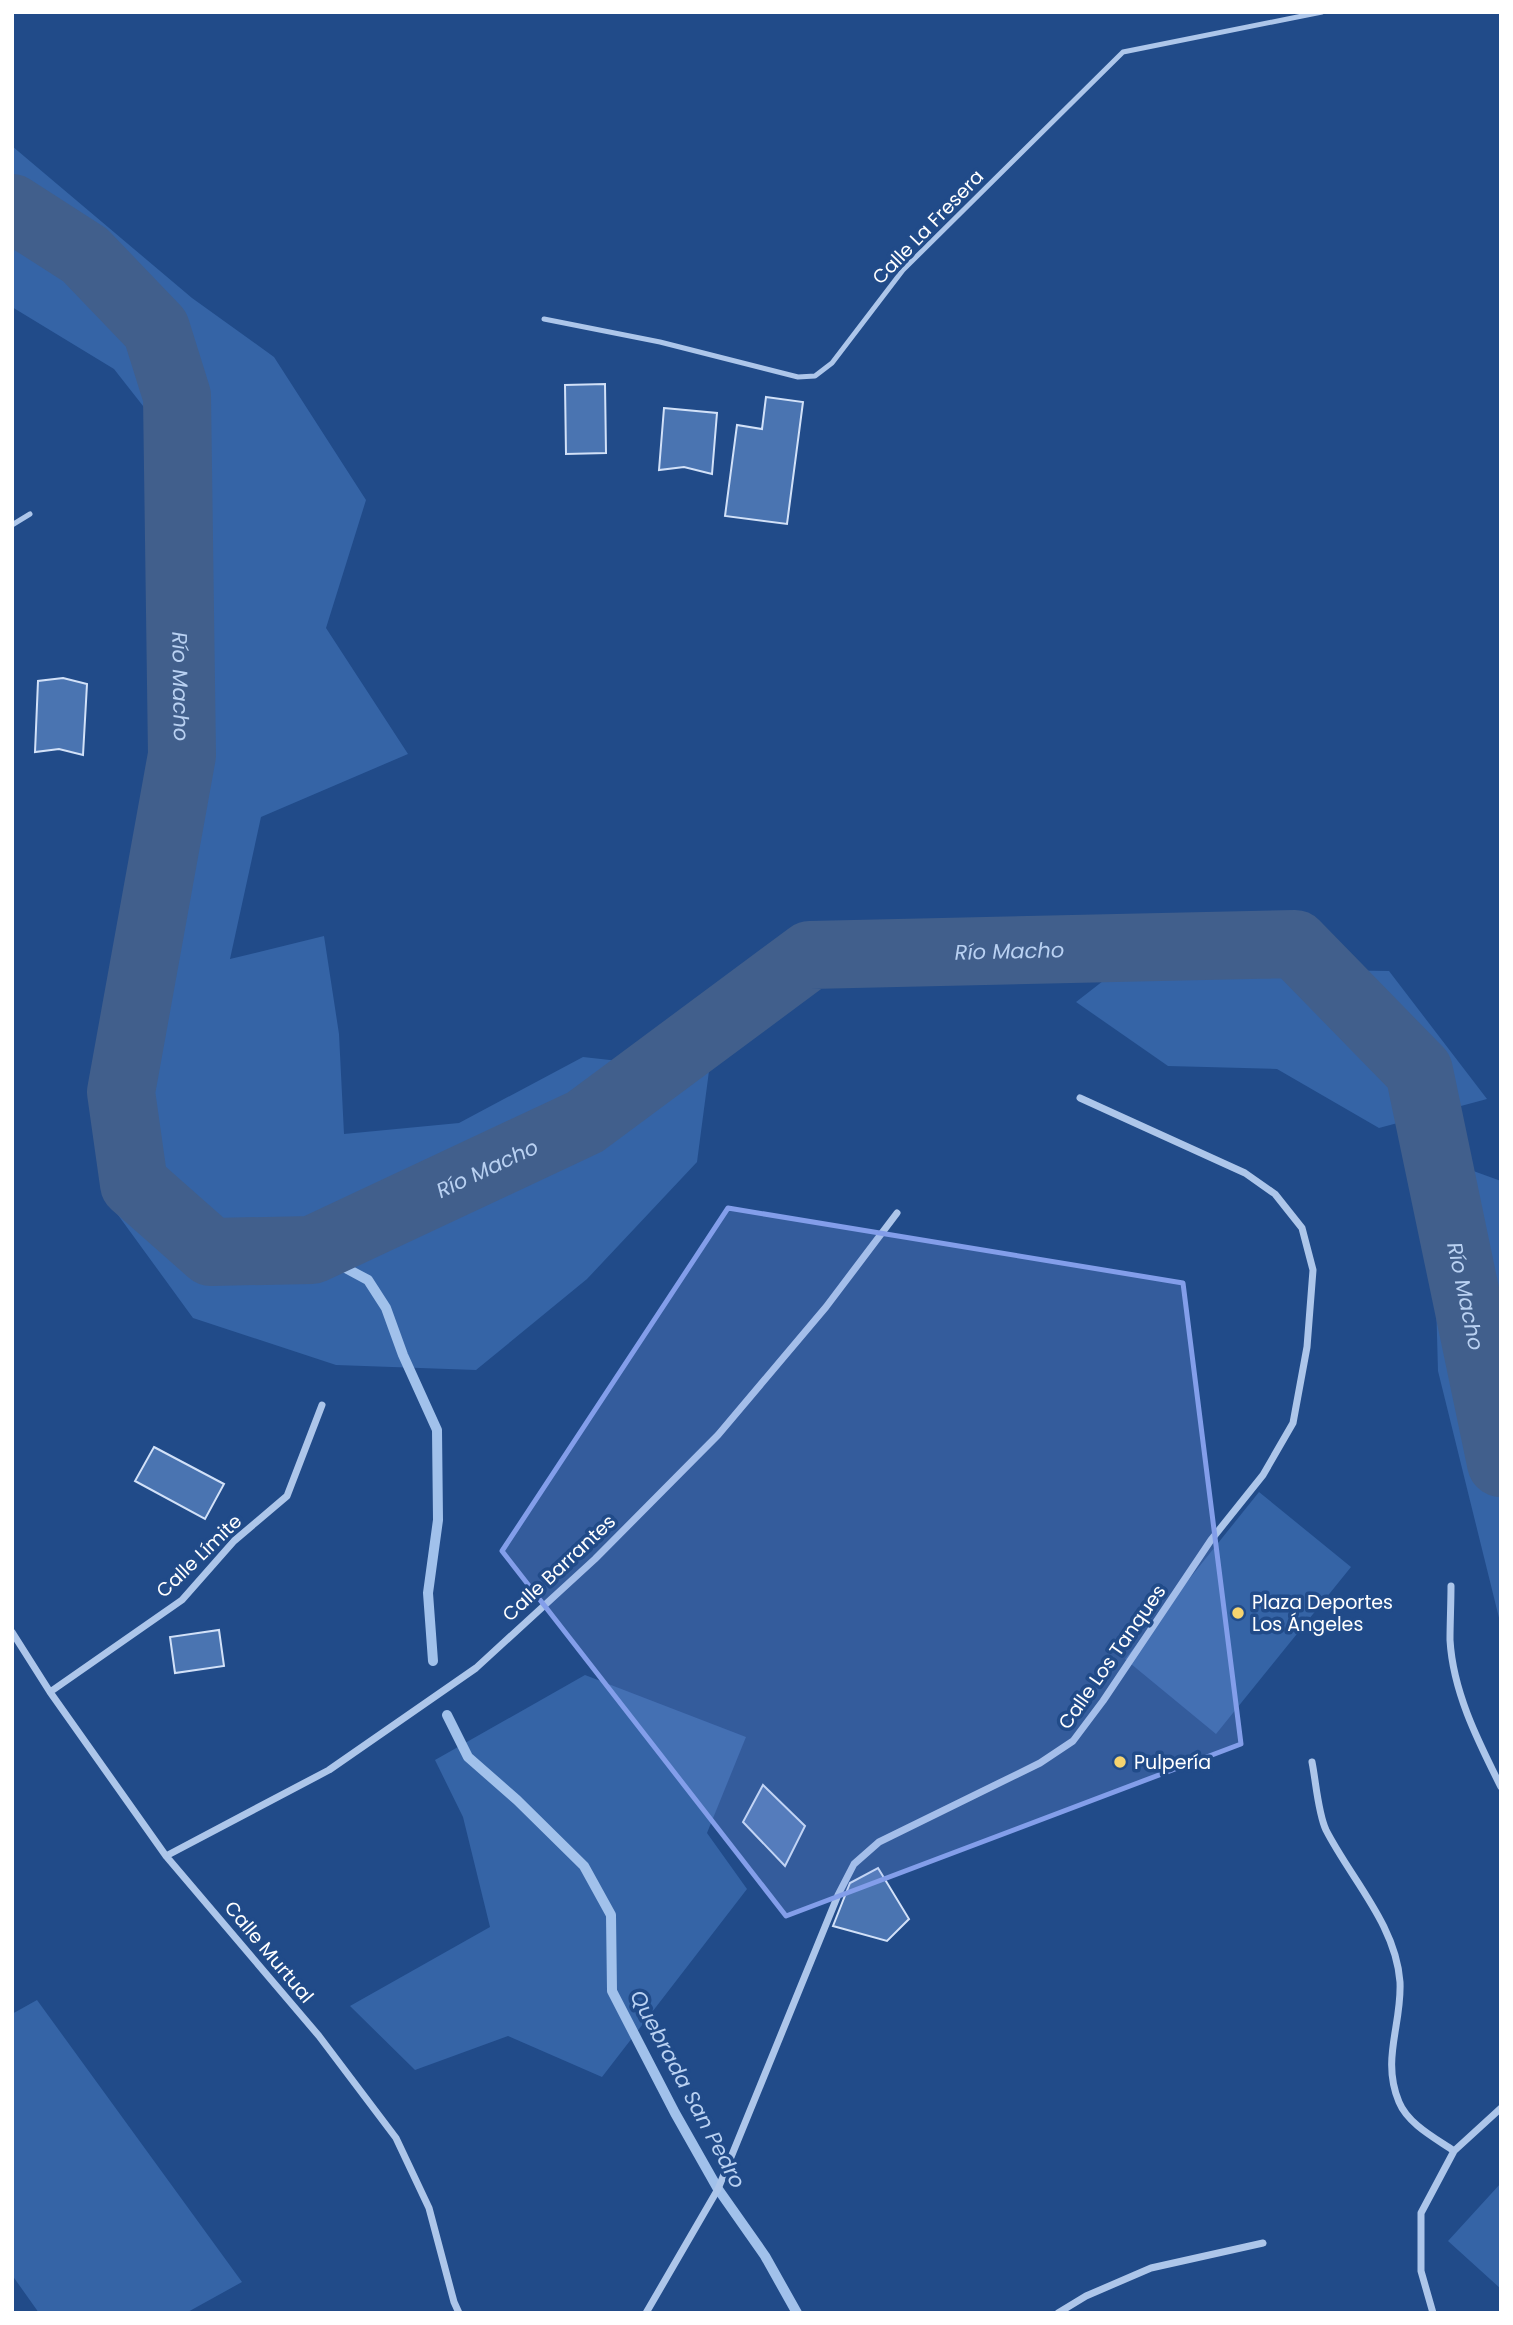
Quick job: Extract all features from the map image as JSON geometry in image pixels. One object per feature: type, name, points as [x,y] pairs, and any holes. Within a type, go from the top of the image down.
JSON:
[{"type":"street","name":"Calle Los Tanques","points":[[646,2313],[718,2189],[838,1895],[854,1864],[879,1842],[1040,1763],[1073,1741],[1211,1540],[1263,1475],[1293,1423],[1307,1347],[1313,1270],[1302,1228],[1275,1194],[1245,1173],[1080,1098]]},
{"type":"street","name":"Calle Barrantes","points":[[166,1856],[329,1770],[476,1668],[595,1559],[718,1436],[826,1307],[897,1213]]},
{"type":"street","name":"Calle Límite","points":[[50,1692],[182,1600],[234,1541],[287,1496],[322,1405]]},
{"type":"street","points":[[1451,1586],[1450,1642],[1459,1692],[1501,1787]]},
{"type":"street","name":"Calle Murtual","points":[[12,1632],[50,1692],[166,1856],[319,2036],[396,2138],[429,2208],[459,2313]]},
{"type":"street","points":[[1312,1762],[1324,1827],[1348,1870],[1378,1914],[1392,1947],[1400,1982],[1390,2075],[1399,2105],[1418,2126],[1454,2151]]},
{"type":"street","points":[[1433,2313],[1421,2272],[1421,2213],[1454,2151],[1501,2108]]},
{"type":"street","points":[[1058,2313],[1086,2296],[1151,2268],[1263,2243]]},
{"type":"lane","name":"Calle La Fresera","points":[[544,319],[660,342],[798,377],[816,376],[832,363],[903,270],[1123,52],[1322,12]]},
{"type":"lane","points":[[12,525],[30,513]]},
{"type":"highlighted area","points":[[728,1208],[1183,1283],[1241,1744],[786,1916],[502,1551]]},
{"type":"shaded area","points":[[12,146],[192,298],[274,357],[366,500],[326,628],[408,754],[261,817],[230,959],[324,936],[339,1034],[344,1134],[459,1123],[583,1057],[709,1071],[697,1162],[587,1279],[476,1370],[336,1365],[193,1318],[110,1204],[105,1057],[131,909],[196,689],[205,563],[165,434],[114,369],[12,307]]},
{"type":"shaded area","points":[[1121,967],[1389,971],[1487,1099],[1379,1128],[1277,1069],[1168,1066],[1076,1002]]},
{"type":"shaded area","points":[[1432,1156],[1501,1181],[1501,1626],[1438,1371]]},
{"type":"shaded area","name":"Plaza Deportes Los Ángeles","points":[[1259,1492],[1351,1567],[1216,1734],[1125,1659]]},
{"type":"shaded area","points":[[585,1675],[746,1737],[707,1833],[747,1889],[602,2077],[508,2036],[415,2070],[350,2006],[490,1927],[463,1817],[435,1760]]},
{"type":"shaded area","points":[[37,2000],[242,2282],[186,2313],[39,2313],[12,2275],[12,2014]]},
{"type":"shaded area","points":[[1501,2183],[1501,2289],[1448,2241]]},
{"type":"building","points":[[605,384],[606,453],[566,454],[565,385]]},
{"type":"building","points":[[766,397],[803,402],[787,524],[725,516],[737,425],[762,429]]},
{"type":"building","points":[[664,408],[717,413],[712,474],[684,467],[659,470]]},
{"type":"building","points":[[63,678],[87,684],[83,755],[59,749],[35,752],[38,681]]},
{"type":"building","points":[[154,1447],[224,1484],[205,1519],[135,1481]]},
{"type":"building","points":[[219,1630],[224,1666],[175,1673],[170,1637]]},
{"type":"building","points":[[763,1785],[805,1826],[785,1866],[743,1822]]},
{"type":"building","points":[[878,1868],[909,1919],[887,1941],[833,1926],[850,1883]]},
{"type":"waterway","name":"Río Macho","points":[[12,208],[85,255],[156,329],[177,396],[182,755],[121,1092],[134,1184],[211,1252],[312,1250],[585,1122],[810,955],[1295,944],[1419,1071],[1501,1463]]},
{"type":"waterway","name":"Quebrada San Pedro","points":[[312,1250],[368,1280],[386,1308],[403,1355],[437,1430],[438,1520],[428,1593],[433,1661]]},
{"type":"waterway","name":"Quebrada San Pedro","points":[[447,1715],[468,1757],[517,1800],[584,1866],[611,1915],[612,1991],[718,2189],[765,2256],[797,2313]]},
{"type":"place","name":"Plaza Deportes Los Ángeles","points":[[1238,1613]]},
{"type":"place","name":"Pulpería","points":[[1120,1762]]}]
